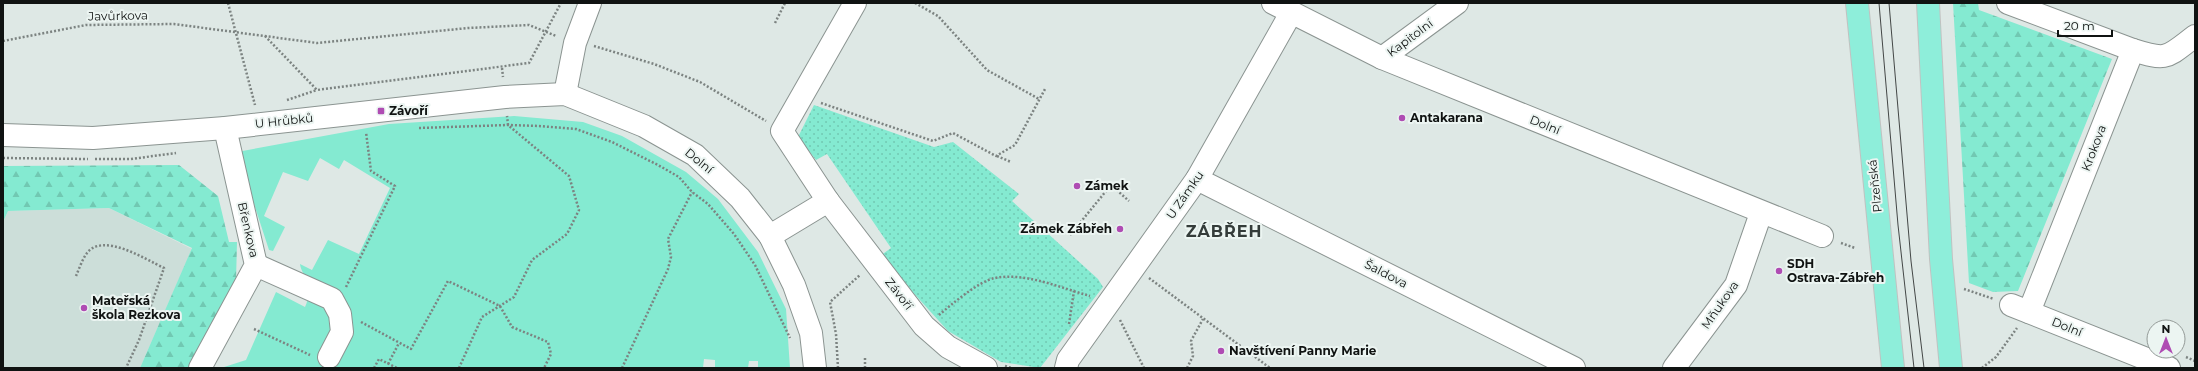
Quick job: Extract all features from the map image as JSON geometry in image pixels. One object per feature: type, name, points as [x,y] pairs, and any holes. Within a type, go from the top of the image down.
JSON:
[{"type":"main road","name":"Plzeňská","points":[[1857,3],[1893,368]]},
{"type":"main road","points":[[1928,3],[1941,259],[1951,368]]},
{"type":"street","points":[[565,94],[575,43],[590,3]]},
{"type":"street","points":[[782,131],[855,3]]},
{"type":"street","name":"Kapitolní","points":[[1382,58],[1457,3]]},
{"type":"street","points":[[2008,3],[2133,50],[2156,57],[2170,56],[2195,36]]},
{"type":"street","name":"Dolní","points":[[1282,8],[1382,58],[1761,213],[1822,236]]},
{"type":"street","name":"U Zámku","points":[[1066,368],[1068,360],[1198,179],[1282,8]]},
{"type":"street","name":"Krokova","points":[[2020,313],[2133,50]]},
{"type":"street","name":"Dolní","points":[[565,94],[644,126],[695,155],[740,198],[770,236],[794,284],[811,333],[814,368]]},
{"type":"street","name":"U Hrůbků","points":[[3,135],[94,138],[225,128],[505,97],[565,94]]},
{"type":"street","name":"Břenkova","points":[[200,368],[256,265],[225,128]]},
{"type":"street","name":"Závoří","points":[[782,131],[828,201],[924,326],[948,347],[986,368]]},
{"type":"street","name":"Šaldova","points":[[1198,179],[1574,368]]},
{"type":"street","points":[[770,236],[828,201]]},
{"type":"street","name":"Mňukova","points":[[1674,368],[1736,285],[1761,213]]},
{"type":"street","points":[[256,265],[332,299],[340,314],[342,332],[322,358]]},
{"type":"street","name":"Dolní","points":[[2020,313],[2170,368]]},
{"type":"path","points":[[228,3],[256,109]]},
{"type":"path","points":[[265,35],[317,90],[502,68],[529,63],[547,32],[561,3]]},
{"type":"path","points":[[775,23],[785,3]]},
{"type":"path","points":[[915,3],[938,16],[987,70],[1039,99]]},
{"type":"path","name":"Javůrkova","points":[[3,41],[86,25],[174,24],[317,43],[468,28],[529,25],[575,43],[612,50],[700,82],[782,131]]},
{"type":"path","points":[[459,368],[482,317],[514,297],[532,260],[567,234],[579,210],[569,176],[508,125],[502,68]]},
{"type":"path","points":[[996,156],[1015,146],[1045,89]]},
{"type":"path","points":[[802,96],[933,141],[953,133],[996,156],[1011,162]]},
{"type":"path","points":[[414,128],[508,125],[576,129],[612,142],[679,177],[692,192],[708,204],[734,234],[755,265],[790,339]]},
{"type":"path","points":[[358,133],[372,131]]},
{"type":"path","points":[[345,293],[347,285],[395,186],[371,171],[366,132]]},
{"type":"path","points":[[3,158],[131,159],[182,152]]},
{"type":"path","points":[[1070,234],[1111,185],[1129,201]]},
{"type":"path","points":[[622,368],[668,269],[671,257],[668,239],[692,192]]},
{"type":"path","points":[[76,276],[87,253],[97,246],[114,245],[164,268],[139,340],[126,368]]},
{"type":"path","points":[[838,368],[836,334],[830,302],[875,263]]},
{"type":"path","points":[[1134,267],[1270,368]]},
{"type":"path","points":[[924,326],[967,292],[994,278],[1035,279],[1110,300],[1144,368]]},
{"type":"path","points":[[340,314],[355,319],[411,350],[448,281],[500,306],[512,327],[548,342],[551,354],[544,368]]},
{"type":"path","points":[[1964,289],[2020,313],[1996,358],[1982,368]]},
{"type":"path","points":[[1068,328],[1074,291]]},
{"type":"path","points":[[1188,368],[1193,356],[1191,341],[1203,319]]},
{"type":"path","points":[[254,329],[322,358]]},
{"type":"path","points":[[388,364],[399,343]]},
{"type":"path","points":[[865,356],[865,368]]},
{"type":"path","points":[[374,368],[379,359],[397,368]]},
{"type":"shaded area","name":"Mateřská škola Rezkova","points":[[109,208],[192,249],[140,368],[3,368],[3,222],[8,211]]},
{"type":"green space","points":[[1953,3],[1978,3],[1979,10],[2112,59],[2018,291],[1993,292],[1969,283]]},
{"type":"green space","points":[[814,105],[934,147],[953,142],[1019,194],[1012,201],[1098,279],[1103,287],[1040,368],[1001,362],[948,331],[880,256],[891,248],[827,154],[816,160],[798,137]]},
{"type":"green space","points":[[514,116],[583,122],[622,136],[686,172],[718,199],[758,252],[786,309],[790,368],[758,368],[758,361],[749,361],[748,368],[715,368],[715,360],[704,359],[703,368],[221,368],[246,360],[276,292],[305,307],[308,297],[308,286],[300,264],[312,270],[328,240],[359,254],[390,188],[344,160],[339,169],[320,158],[308,181],[283,172],[264,216],[285,227],[273,251],[269,250],[237,152],[389,124]]},
{"type":"green space","points":[[179,165],[218,196],[229,242],[237,242],[236,282],[191,368],[140,368],[192,248],[109,208],[8,211],[3,222],[3,166]]},
{"type":"tram line","points":[[1879,3],[1898,225],[1914,368]]},
{"type":"tram line","points":[[1889,3],[1911,261],[1924,368]]},
{"type":"place","name":"Závoří","points":[[381,111]]},
{"type":"place","name":"Antakarana","points":[[1402,118]]},
{"type":"place","name":"Zámek","points":[[1077,186]]},
{"type":"place","name":"Zámek Zábřeh","points":[[1120,229]]},
{"type":"place","name":"SDH Ostrava-Zábřeh","points":[[1779,271]]},
{"type":"place","name":"Mateřská škola Rezkova","points":[[84,308]]},
{"type":"place","name":"Navštívení Panny Marie","points":[[1221,351]]},
{"type":"district","name":"ZÁBŘEH","points":[[1224,231]]}]
